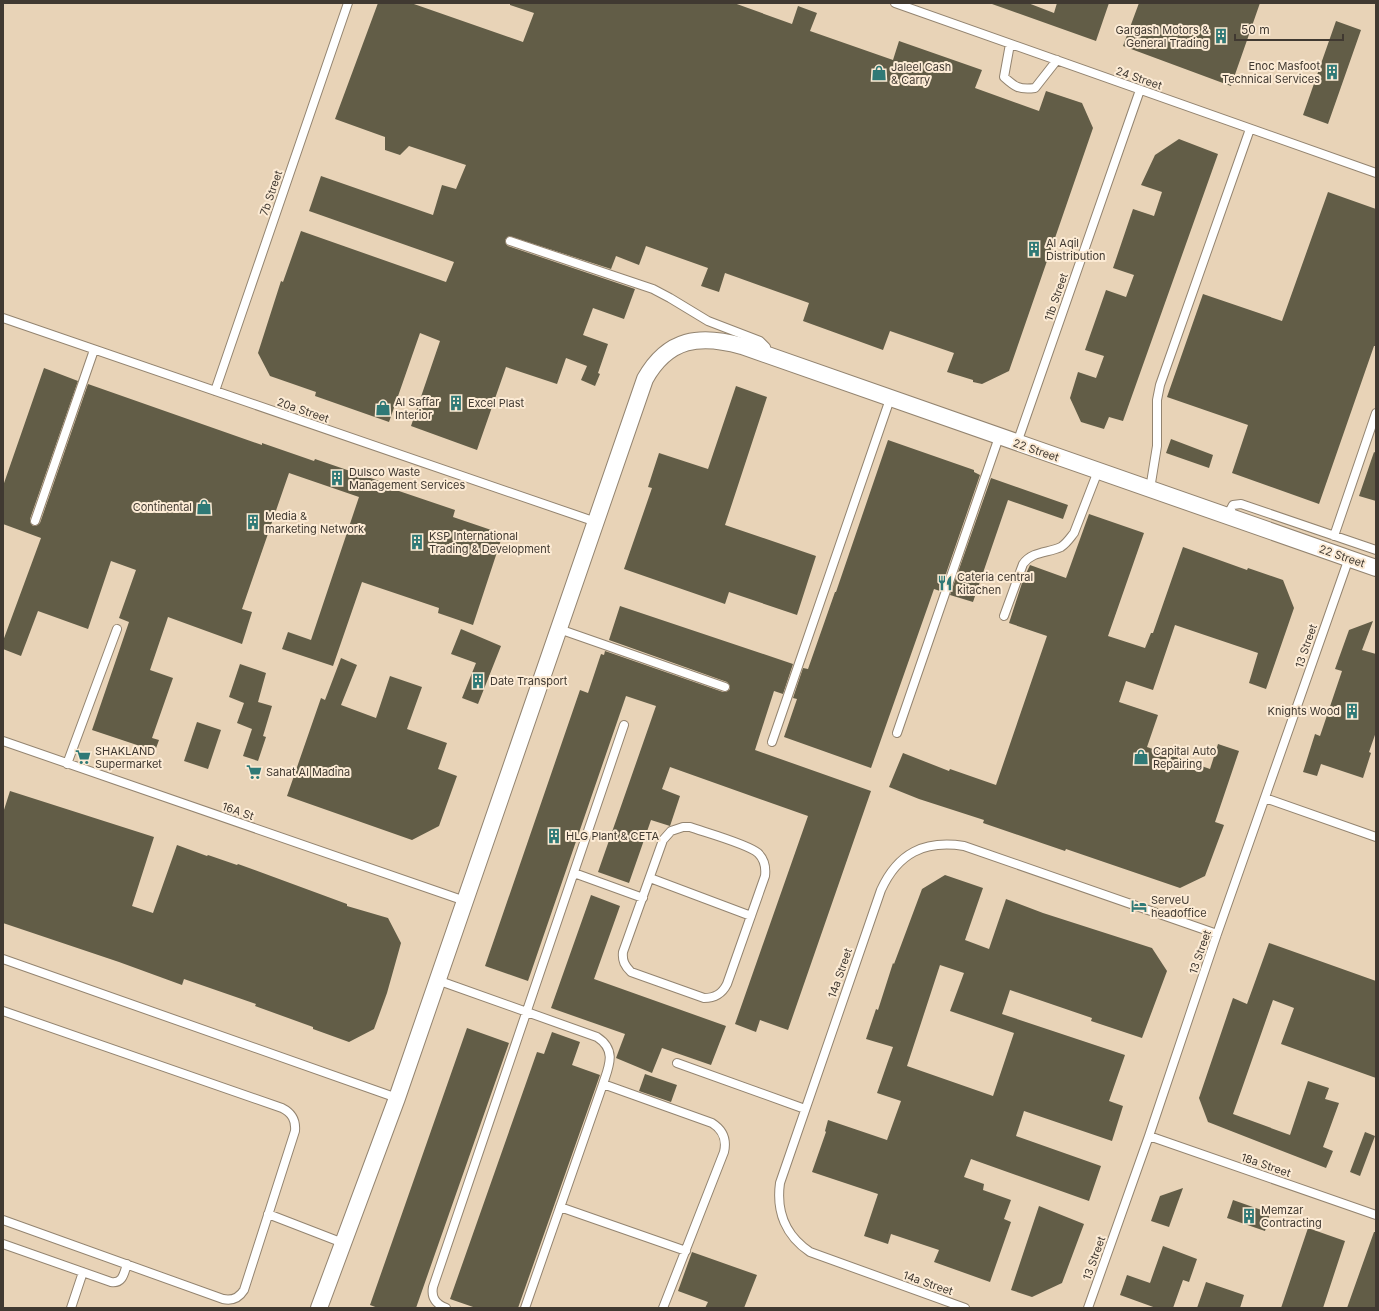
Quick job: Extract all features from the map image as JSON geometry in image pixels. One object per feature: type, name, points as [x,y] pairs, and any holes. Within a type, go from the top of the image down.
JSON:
[{"type":"street","name":"22 Street","points":[[596,522],[645,379],[657,361],[664,354],[674,348],[695,340],[713,340],[731,343],[767,355],[1376,568]]},
{"type":"street","points":[[319,1308],[397,1098],[596,522]]},
{"type":"lane","name":"7b Street","points":[[215,391],[348,3]]},
{"type":"lane","name":"24 Street","points":[[895,3],[1376,173]]},
{"type":"lane","points":[[1010,44],[1004,77],[1013,86],[1024,89],[1035,88],[1057,60]]},
{"type":"lane","name":"11b Street","points":[[1017,443],[1140,90]]},
{"type":"lane","points":[[1150,489],[1157,446],[1157,400],[1160,385],[1250,129]]},
{"type":"lane","points":[[510,241],[653,289],[708,321],[760,341],[766,347],[767,355]]},
{"type":"lane","name":"20a Street","points":[[3,318],[596,522]]},
{"type":"lane","points":[[35,521],[94,350]]},
{"type":"lane","points":[[772,742],[890,399]]},
{"type":"lane","points":[[1334,536],[1376,413]]},
{"type":"lane","points":[[897,732],[999,437]]},
{"type":"lane","points":[[1004,616],[1026,559],[1036,554],[1061,546],[1069,541],[1074,533],[1098,471]]},
{"type":"lane","points":[[1227,516],[1231,506],[1241,504],[1376,550]]},
{"type":"lane","name":"13 Street","points":[[1088,1308],[1349,558]]},
{"type":"lane","points":[[67,764],[117,629]]},
{"type":"lane","points":[[559,629],[724,687]]},
{"type":"lane","points":[[446,1308],[436,1302],[433,1295],[433,1287],[624,725]]},
{"type":"lane","name":"16A St","points":[[3,741],[465,901]]},
{"type":"lane","points":[[1265,798],[1376,837]]},
{"type":"lane","points":[[690,827],[751,848],[761,857],[765,870],[765,876],[725,989],[722,993],[714,997],[704,998],[631,972],[625,965],[623,952],[650,878],[663,840],[671,831],[677,828],[690,827]]},
{"type":"lane","name":"14a Street","points":[[965,1308],[819,1256],[802,1247],[795,1240],[784,1223],[779,1203],[778,1193],[780,1183],[881,890],[887,877],[896,865],[907,855],[920,848],[935,844],[964,846],[1217,934]]},
{"type":"lane","points":[[574,873],[643,898]]},
{"type":"lane","points":[[650,878],[751,916]]},
{"type":"lane","points":[[3,959],[397,1098]]},
{"type":"lane","points":[[437,980],[596,1037],[608,1048],[610,1059],[603,1084],[525,1308]]},
{"type":"lane","points":[[3,1011],[288,1111],[294,1120],[295,1131],[244,1290],[235,1299],[223,1299],[3,1220]]},
{"type":"lane","points":[[677,1063],[805,1109]]},
{"type":"lane","points":[[603,1084],[712,1123],[721,1130],[724,1135],[726,1146],[724,1152],[663,1308]]},
{"type":"lane","name":"18a Street","points":[[1149,1136],[1376,1215]]},
{"type":"lane","points":[[560,1208],[686,1251]]},
{"type":"lane","points":[[268,1214],[343,1243]]},
{"type":"lane","points":[[3,1244],[115,1283],[122,1278],[127,1264]]},
{"type":"lane","points":[[71,1308],[83,1272]]},
{"type":"shaded area","points":[[3,3],[1376,3],[1376,1308],[3,1308]]},
{"type":"building","points":[[378,3],[411,3],[523,42],[534,13],[510,5],[510,3],[734,3],[792,24],[798,6],[817,13],[810,31],[893,60],[899,41],[982,70],[975,88],[1039,111],[1046,91],[1082,103],[1093,128],[1009,371],[982,384],[973,382],[973,380],[947,372],[954,353],[890,331],[883,350],[803,321],[809,303],[725,273],[719,292],[701,286],[708,268],[646,246],[639,265],[616,256],[611,269],[509,236],[505,240],[508,246],[635,289],[624,319],[593,308],[583,335],[608,344],[598,373],[600,374],[595,386],[581,380],[587,366],[566,358],[557,384],[506,367],[477,450],[411,426],[440,341],[420,333],[389,422],[315,396],[316,392],[270,376],[258,353],[281,281],[283,282],[301,231],[446,282],[454,262],[309,211],[321,176],[433,215],[442,185],[456,189],[466,165],[409,146],[400,155],[385,150],[385,137],[335,119]]},
{"type":"building","points":[[992,3],[1028,3],[1054,13],[1057,3],[1109,3],[1096,41]]},
{"type":"building","points":[[1139,3],[1260,3],[1231,86],[1123,46]]},
{"type":"building","name":"Enoc Masfoot Technical Services","points":[[1336,21],[1361,30],[1328,124],[1303,115]]},
{"type":"building","points":[[1179,139],[1218,154],[1123,421],[1109,417],[1104,429],[1081,422],[1070,398],[1078,372],[1096,378],[1104,356],[1085,350],[1106,290],[1126,297],[1134,275],[1113,268],[1133,209],[1154,216],[1162,192],[1141,185],[1155,155]]},
{"type":"building","points":[[1328,192],[1376,209],[1376,346],[1374,346],[1319,504],[1232,473],[1248,425],[1167,397],[1203,294],[1282,321]]},
{"type":"building","points":[[44,368],[78,381],[30,519],[33,526],[40,523],[88,384],[262,445],[262,443],[314,461],[315,459],[394,486],[393,489],[455,510],[453,517],[503,534],[473,625],[438,613],[439,608],[362,582],[333,666],[282,649],[288,632],[311,640],[359,497],[289,473],[242,609],[252,612],[242,644],[168,617],[150,670],[173,678],[152,738],[159,740],[155,751],[92,730],[129,622],[119,618],[136,570],[111,561],[88,629],[38,611],[21,656],[3,649],[3,641],[41,538],[3,524],[3,486]]},
{"type":"building","points":[[736,386],[767,397],[725,525],[816,556],[797,615],[729,592],[725,604],[624,569],[652,488],[648,487],[659,453],[708,469]]},
{"type":"building","points":[[1171,439],[1213,455],[1209,468],[1166,453]]},
{"type":"building","points":[[888,440],[974,470],[974,472],[980,475],[940,591],[934,589],[871,768],[784,737],[797,699],[793,698],[803,668],[808,669]]},
{"type":"building","points":[[1374,452],[1376,453],[1376,501],[1359,496]]},
{"type":"building","points":[[991,478],[1068,505],[1063,519],[1008,500],[973,602],[950,595]]},
{"type":"building","points":[[1089,514],[1144,533],[1108,636],[1145,648],[1151,633],[1153,633],[1183,547],[1247,570],[1248,568],[1283,580],[1294,608],[1266,689],[1249,683],[1258,653],[1175,625],[1153,690],[1126,681],[1119,702],[1158,715],[1147,747],[1210,769],[1218,744],[1239,751],[1215,822],[1224,825],[1205,876],[1180,888],[1066,849],[1065,851],[983,823],[984,820],[919,799],[889,787],[903,753],[949,771],[950,769],[996,785],[1047,636],[1009,623],[1023,580],[1030,565],[1066,578]]},
{"type":"building","points":[[620,606],[793,664],[783,694],[774,691],[755,750],[871,791],[788,1030],[760,1020],[756,1032],[735,1024],[808,816],[670,767],[662,789],[680,796],[670,826],[651,820],[629,883],[598,872],[656,706],[626,696],[528,981],[485,966],[580,690],[588,693],[601,654],[604,655],[605,651],[723,692],[730,689],[727,682],[609,640]]},
{"type":"building","points":[[1373,621],[1362,650],[1376,654],[1376,732],[1369,752],[1371,753],[1363,778],[1321,764],[1317,776],[1303,772],[1315,734],[1320,736],[1342,671],[1335,669],[1349,630]]},
{"type":"building","name":"Date Transport","points":[[461,629],[501,646],[478,704],[462,698],[476,663],[451,654]]},
{"type":"building","points":[[341,658],[357,665],[341,705],[376,718],[390,676],[422,687],[407,729],[447,743],[438,769],[457,776],[439,826],[412,840],[287,796],[321,698],[325,700]]},
{"type":"building","points":[[240,664],[266,673],[258,702],[272,706],[263,736],[266,737],[258,761],[243,756],[252,729],[237,723],[244,703],[229,697]]},
{"type":"building","points":[[197,722],[221,730],[208,769],[184,761]]},
{"type":"building","points":[[10,791],[154,837],[132,906],[153,913],[177,845],[207,856],[208,855],[237,865],[238,864],[347,904],[347,906],[388,918],[401,943],[387,993],[374,1029],[349,1042],[255,1006],[256,1004],[184,979],[182,985],[3,923],[3,813]]},
{"type":"building","points":[[945,875],[983,888],[965,940],[989,949],[1006,899],[1043,913],[1152,948],[1167,971],[1142,1038],[1091,1021],[1092,1018],[1010,990],[1002,1014],[1125,1055],[1109,1101],[1123,1106],[1112,1141],[1024,1111],[1016,1136],[1101,1166],[1089,1201],[971,1159],[964,1177],[984,1184],[983,1190],[1011,1200],[1004,1219],[1011,1222],[990,1282],[934,1262],[939,1250],[891,1234],[888,1244],[864,1236],[878,1194],[812,1172],[826,1132],[828,1120],[887,1140],[901,1101],[877,1093],[893,1047],[866,1039],[876,1009],[878,1010],[893,963],[894,964],[922,889]],"holes":[[[940,965],[964,973],[950,1011],[1014,1033],[993,1096],[907,1066]]]},
{"type":"building","points":[[591,895],[620,906],[594,979],[726,1026],[711,1065],[662,1048],[652,1073],[616,1058],[625,1034],[551,1008]]},
{"type":"building","points":[[1269,943],[1376,981],[1376,1078],[1281,1044],[1294,1008],[1273,1000],[1233,1114],[1290,1135],[1308,1081],[1329,1088],[1325,1099],[1339,1103],[1323,1147],[1333,1151],[1326,1168],[1208,1122],[1199,1098],[1233,998],[1247,1004]]},
{"type":"building","points":[[467,1028],[509,1043],[416,1308],[378,1308],[370,1305]]},
{"type":"building","points":[[552,1032],[580,1042],[572,1065],[600,1075],[518,1308],[476,1308],[450,1299],[537,1052],[544,1054]]},
{"type":"building","points":[[645,1074],[677,1085],[671,1102],[639,1091]]},
{"type":"building","points":[[1365,1132],[1375,1136],[1360,1176],[1350,1172]]},
{"type":"building","points":[[1183,1188],[1169,1227],[1151,1221],[1160,1196]]},
{"type":"building","name":"Memzar Contracting","points":[[1233,1200],[1270,1213],[1265,1231],[1227,1218]]},
{"type":"building","points":[[1039,1206],[1084,1224],[1062,1283],[1032,1297],[1011,1290]]},
{"type":"building","points":[[1308,1228],[1345,1241],[1323,1308],[1281,1308]]},
{"type":"building","points":[[1374,1232],[1376,1232],[1376,1308],[1347,1308]]},
{"type":"building","points":[[1163,1246],[1197,1259],[1189,1282],[1183,1280],[1173,1308],[1156,1308],[1120,1295],[1127,1275],[1150,1283]]},
{"type":"building","points":[[692,1252],[757,1275],[744,1308],[705,1308],[708,1302],[678,1291]]},
{"type":"building","points":[[1206,1282],[1244,1295],[1240,1308],[1197,1308]]},
{"type":"place","name":"Gargash Motors & General Trading","points":[[1221,36]]},
{"type":"place","name":"Enoc Masfoot Technical Services","points":[[1332,72]]},
{"type":"place","name":"Jaleel Cash & Carry","points":[[879,73]]},
{"type":"place","name":"Al Aqil Distribution","points":[[1034,249]]},
{"type":"place","name":"Excel Plast","points":[[456,403]]},
{"type":"place","name":"Al Saffar Interior","points":[[383,408]]},
{"type":"place","name":"Dulsco Waste Management Services","points":[[337,478]]},
{"type":"place","name":"Continental","points":[[204,507]]},
{"type":"place","name":"Media & marketing Network","points":[[253,522]]},
{"type":"place","name":"KSP International Trading & Development","points":[[417,542]]},
{"type":"place","name":"Cateria central kitachen","points":[[945,583]]},
{"type":"place","name":"Date Transport","points":[[478,681]]},
{"type":"place","name":"Knights Wood","points":[[1352,711]]},
{"type":"place","name":"SHAKLAND Supermarket","points":[[83,757]]},
{"type":"place","name":"Capital Auto Repairing","points":[[1141,757]]},
{"type":"place","name":"Sahat Al Madina","points":[[254,772]]},
{"type":"place","name":"HLG Plant & CETA","points":[[554,836]]},
{"type":"place","name":"ServeU headoffice","points":[[1139,906]]},
{"type":"place","name":"Memzar Contracting","points":[[1249,1216]]}]
